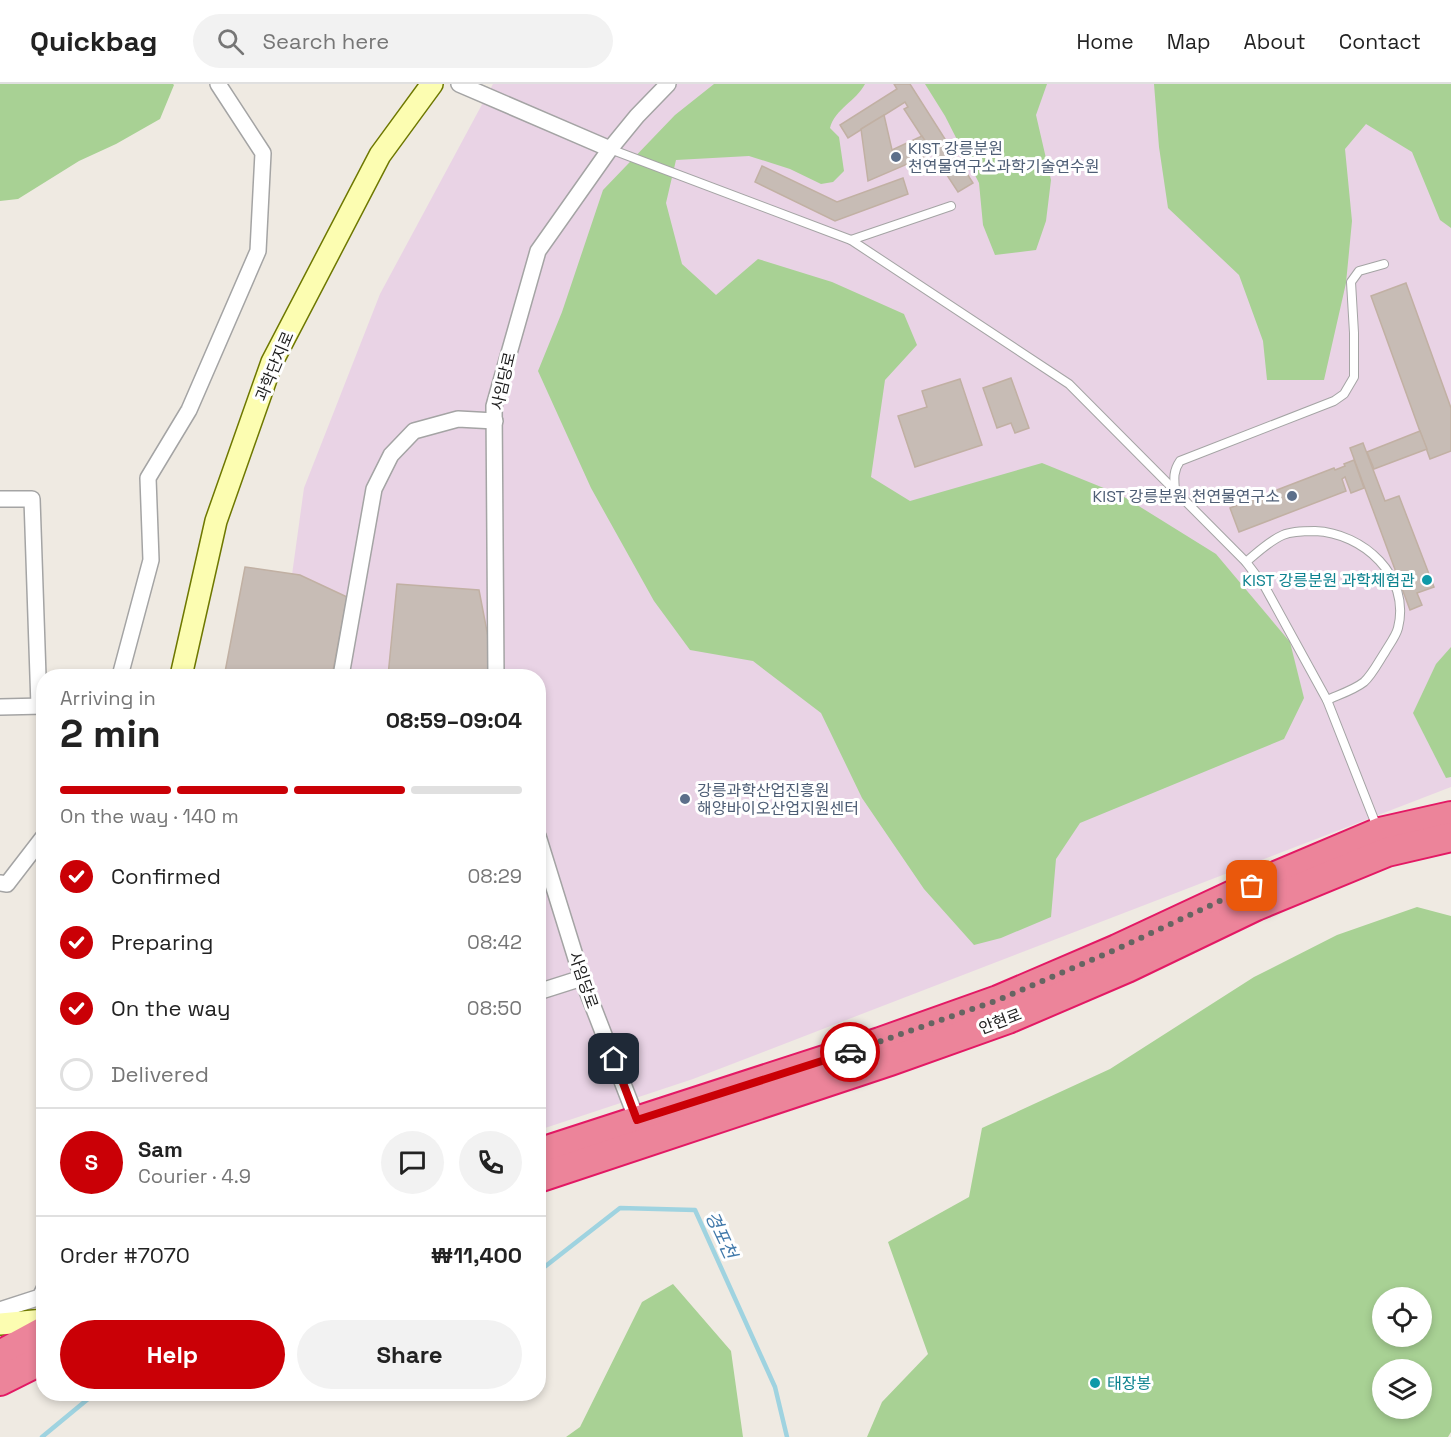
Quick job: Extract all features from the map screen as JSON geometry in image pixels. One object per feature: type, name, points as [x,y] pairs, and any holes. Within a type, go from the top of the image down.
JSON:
[{"type":"highway","name":"안현로","points":[[546,1174],[641,1132],[998,1000],[1117,949],[1252,886],[1384,842],[1451,816]]},
{"type":"highway","name":"안현로","points":[[1384,842],[1451,837]]},
{"type":"highway","name":"안현로","points":[[546,1151],[641,1132]]},
{"type":"highway","points":[[0,1355],[36,1335]]},
{"type":"highway","points":[[0,1381],[36,1363]]},
{"type":"street","points":[[122,669],[151,560],[148,478],[189,410],[258,251],[263,153],[218,84]]},
{"type":"street","name":"과학단지로","points":[[183,669],[216,521],[272,362],[380,155],[432,84]]},
{"type":"street","points":[[459,84],[610,149],[637,116],[668,84]]},
{"type":"street","name":"사임당로","points":[[496,669],[494,406],[538,251],[610,149]]},
{"type":"street","points":[[342,669],[374,489],[391,454],[414,430],[458,419],[495,421]]},
{"type":"street","points":[[0,499],[32,499],[39,669]]},
{"type":"street","points":[[0,708],[36,706]]},
{"type":"street","points":[[0,883],[6,884],[36,846]]},
{"type":"street","name":"사임당로","points":[[546,862],[582,978],[641,1132]]},
{"type":"street","points":[[546,989],[582,978]]},
{"type":"street","points":[[0,1310],[36,1298]]},
{"type":"street","points":[[0,1324],[36,1321]]},
{"type":"lane","points":[[610,149],[851,240],[1069,384],[1246,562],[1265,587],[1327,700],[1384,842]]},
{"type":"lane","points":[[851,240],[951,206]]},
{"type":"lane","points":[[1175,490],[1174,475],[1180,462],[1334,401],[1344,394],[1354,377],[1351,282],[1359,271],[1384,264]]},
{"type":"lane","points":[[1246,562],[1285,534],[1324,531],[1356,541],[1382,563],[1395,583],[1400,603],[1398,629],[1384,654],[1364,682],[1327,700]]},
{"type":"shaded area","points":[[493,84],[1451,84],[1451,787],[693,1079],[546,1128],[546,669],[279,669],[304,488],[380,294]]},
{"type":"green space","points":[[0,84],[174,85],[160,119],[116,144],[79,161],[18,199],[0,201]]},
{"type":"green space","points":[[714,84],[865,84],[836,116],[830,128],[839,137],[844,171],[833,182],[821,184],[790,169],[749,156],[676,160],[666,203],[682,264],[716,295],[758,259],[832,282],[904,314],[917,345],[885,380],[871,477],[910,501],[1042,463],[1121,495],[1216,554],[1290,642],[1304,698],[1284,739],[1080,823],[1056,859],[1051,917],[1001,938],[974,945],[924,889],[862,798],[821,713],[753,661],[690,650],[654,601],[591,488],[538,371],[562,312],[603,190],[675,115]]},
{"type":"green space","points":[[925,84],[1047,84],[1036,115],[1051,180],[1046,221],[1036,250],[995,255],[983,225],[979,183],[945,116]]},
{"type":"green space","points":[[1154,84],[1451,84],[1451,228],[1440,220],[1412,152],[1366,124],[1345,149],[1352,221],[1346,283],[1324,380],[1267,380],[1263,341],[1239,275],[1168,208],[1159,147]]},
{"type":"green space","points":[[1451,647],[1451,777],[1446,778],[1413,713],[1436,664]]},
{"type":"green space","points":[[1417,907],[1451,916],[1451,1432],[1448,1437],[867,1437],[882,1402],[928,1354],[888,1242],[969,1197],[982,1128],[1110,1069],[1254,977],[1337,935]]},
{"type":"green space","points":[[673,1284],[731,1351],[743,1437],[566,1437],[580,1427],[642,1302]]},
{"type":"building","points":[[894,84],[910,84],[973,183],[958,192],[904,109],[908,107],[905,102],[848,138],[840,125],[897,89]]},
{"type":"building","points":[[884,115],[892,150],[922,136],[933,153],[868,181],[861,129]]},
{"type":"building","points":[[762,166],[837,202],[903,178],[908,194],[835,221],[755,182]]},
{"type":"building","points":[[1406,283],[1451,408],[1451,451],[1430,459],[1371,296]]},
{"type":"building","points":[[1011,378],[1029,428],[1015,433],[1011,423],[997,428],[983,388]]},
{"type":"building","points":[[960,379],[982,445],[915,467],[898,416],[927,407],[922,391]]},
{"type":"building","points":[[1420,431],[1427,449],[1374,469],[1367,452]]},
{"type":"building","points":[[1363,443],[1385,501],[1399,496],[1434,587],[1417,593],[1422,605],[1410,610],[1350,448]]},
{"type":"building","points":[[1354,460],[1364,488],[1351,493],[1345,477],[1342,479],[1346,491],[1239,532],[1230,508],[1334,468],[1335,470]]},
{"type":"building","points":[[245,567],[300,575],[347,597],[333,669],[226,669]]},
{"type":"building","points":[[397,584],[479,590],[494,669],[389,669]]},
{"type":"waterway","name":"경포천","points":[[546,1266],[620,1208],[695,1210],[775,1387],[787,1437]]},
{"type":"waterway","name":"경포천","points":[[42,1437],[86,1401]]},
{"type":"way so far","points":[[850,1052],[998,1000],[1117,949],[1252,886]]},
{"type":"place","name":"KIST 강릉분원 천연물연구소과학기술연수원","points":[[896,157]]},
{"type":"place","name":"KIST 강릉분원 천연물연구소","points":[[1292,496]]},
{"type":"place","name":"KIST 강릉분원 과학체험관","points":[[1427,580]]},
{"type":"place","name":"강릉과학산업진흥원 해양바이오산업지원센터","points":[[685,799]]},
{"type":"place","name":"태장봉","points":[[1095,1383]]},
{"type":"route","points":[[614,1059],[637,1120],[850,1052]]}]
